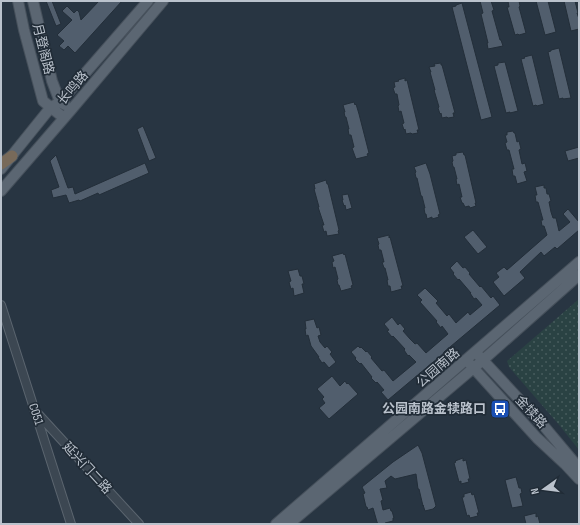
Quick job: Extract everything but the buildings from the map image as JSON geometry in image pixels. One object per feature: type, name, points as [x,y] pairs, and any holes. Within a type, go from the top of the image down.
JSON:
[{"type":"highway","points":[[1,163],[12,156]]},
{"type":"main road","name":"月登阁路","points":[[18,1],[43,101],[64,118]]},
{"type":"main road","name":"月登阁路","points":[[32,1],[52,81],[60,102]]},
{"type":"main road","name":"长鸣路","points":[[1,169],[51,107],[60,102],[148,1]]},
{"type":"main road","name":"长鸣路","points":[[1,191],[163,1]]},
{"type":"main road","points":[[60,102],[71,110]]},
{"type":"main road","name":"公园南路","points":[[289,524],[479,356],[579,262]]},
{"type":"main road","name":"公园南路","points":[[479,356],[579,275]]},
{"type":"main road","name":"金犊路","points":[[479,356],[543,425],[579,468]]},
{"type":"main road","name":"公园南路","points":[[276,524],[470,364]]},
{"type":"main road","name":"金犊路","points":[[470,364],[537,438],[579,479]]},
{"type":"street","name":"C051","points":[[1,305],[71,524]]},
{"type":"street","name":"延兴门二路","points":[[35,412],[139,524]]},
{"type":"green space","points":[[579,299],[579,450],[509,367],[507,361]]},
{"type":"place","name":"公园南路金犊路口","points":[[500,409]]}]
